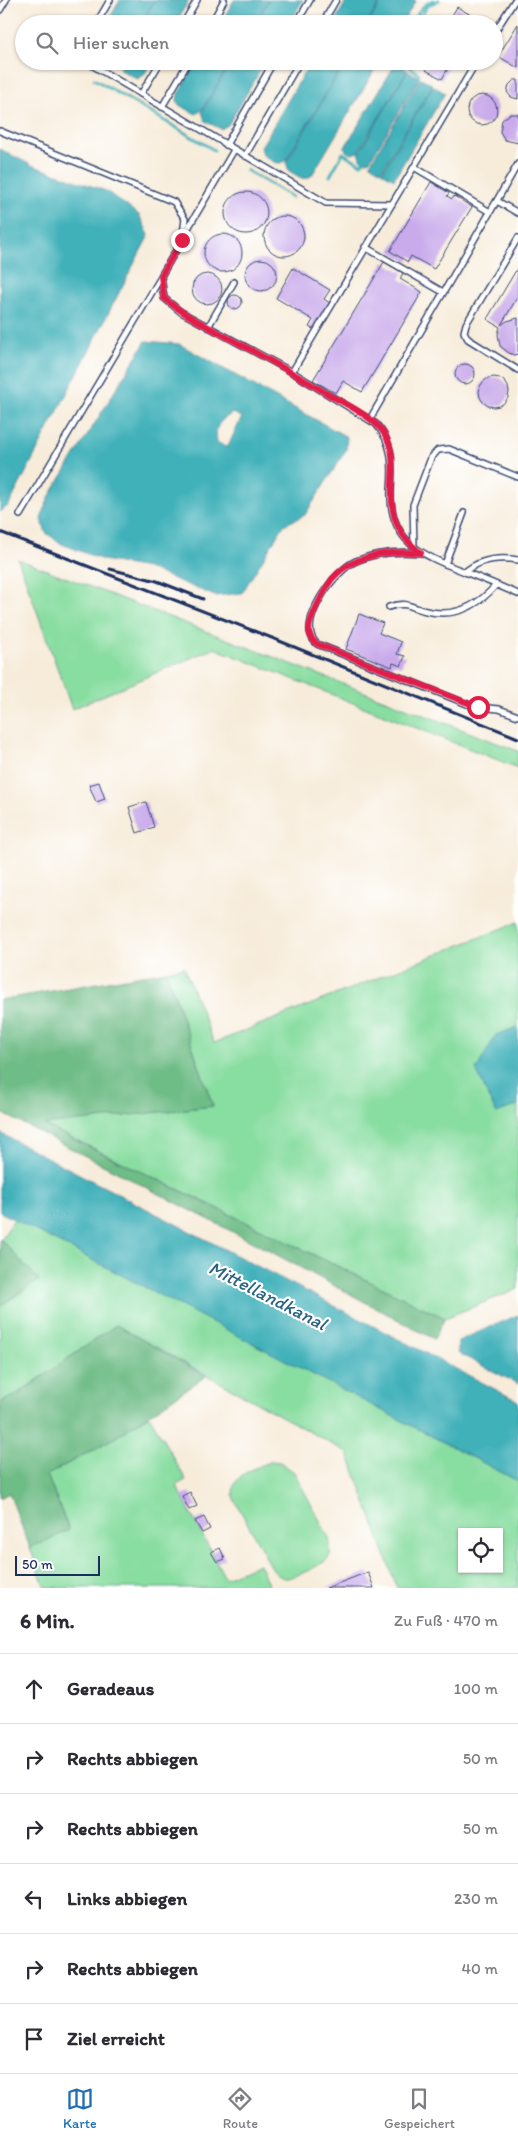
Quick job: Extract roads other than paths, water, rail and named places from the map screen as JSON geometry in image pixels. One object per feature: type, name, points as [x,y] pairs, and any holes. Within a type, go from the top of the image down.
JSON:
[{"type":"lane","points":[[0,10],[6,0]]},
{"type":"lane","points":[[101,15],[110,0]]},
{"type":"lane","points":[[188,15],[197,0]]},
{"type":"lane","points":[[215,15],[224,0]]},
{"type":"lane","points":[[301,15],[310,0]]},
{"type":"lane","points":[[327,15],[336,0]]},
{"type":"lane","points":[[503,19],[515,0]]},
{"type":"lane","points":[[100,70],[326,203],[392,204]]},
{"type":"lane","points":[[141,94],[156,70]]},
{"type":"lane","points":[[162,107],[183,70]]},
{"type":"lane","points":[[226,145],[269,70]]},
{"type":"lane","points":[[245,156],[295,70]]},
{"type":"lane","points":[[292,372],[472,70]]},
{"type":"lane","points":[[0,131],[174,202],[185,219],[182,240]]},
{"type":"lane","points":[[20,515],[234,150]]},
{"type":"lane","points":[[370,420],[518,164]]},
{"type":"lane","points":[[414,167],[490,212]]},
{"type":"lane","points":[[497,201],[518,213]]},
{"type":"lane","points":[[518,238],[466,324],[464,332],[468,338],[518,370]]},
{"type":"lane","points":[[365,247],[443,292]]},
{"type":"lane","points":[[161,276],[164,298],[181,312],[292,372],[370,420],[385,434],[393,471],[391,500],[395,524],[414,547],[421,553],[518,595]]},
{"type":"lane","points":[[208,326],[234,282]]},
{"type":"lane","points":[[414,547],[413,505],[431,458],[438,450],[448,449],[518,477]]},
{"type":"lane","points":[[445,564],[464,513]]},
{"type":"lane","points":[[421,553],[402,552],[369,557],[346,567],[326,588],[312,617],[309,626],[312,640],[317,644],[467,704],[498,709],[518,716]]},
{"type":"lane","points":[[465,572],[473,565],[483,561],[507,558],[518,560]]},
{"type":"lane","points":[[388,607],[401,602],[439,613],[465,610],[483,598],[496,585]]},
{"type":"water","points":[[120,0],[154,0],[145,15],[111,15]]},
{"type":"water","points":[[155,0],[189,0],[180,15],[146,15]]},
{"type":"water","points":[[234,0],[268,0],[259,15],[225,15]]},
{"type":"water","points":[[269,0],[303,0],[294,15],[260,15]]},
{"type":"water","points":[[347,0],[381,0],[372,15],[338,15]]},
{"type":"water","points":[[382,0],[416,0],[407,15],[373,15]]},
{"type":"water","points":[[121,70],[147,70],[144,75],[137,79]]},
{"type":"water","points":[[192,70],[226,70],[202,110],[196,114],[179,105],[177,100],[178,94]]},
{"type":"water","points":[[227,70],[261,70],[228,125],[221,129],[205,121],[202,112]]},
{"type":"water","points":[[306,70],[340,70],[286,160],[280,163],[274,162],[263,155],[261,147]]},
{"type":"water","points":[[341,70],[375,70],[312,175],[300,178],[289,171],[286,162]]},
{"type":"water","points":[[392,70],[407,70],[420,77],[370,160],[365,162],[360,159],[359,153],[407,71],[358,152],[351,154],[346,151],[345,147]]},
{"type":"water","points":[[421,78],[433,85],[381,171],[370,164]]},
{"type":"water","points":[[433,86],[445,93],[394,179],[382,172]]},
{"type":"water","points":[[0,149],[31,165],[106,191],[139,215],[149,235],[9,505],[0,512]]},
{"type":"water","points":[[146,341],[179,344],[347,437],[346,450],[305,515],[284,525],[242,593],[215,596],[147,568],[103,560],[62,544],[46,533],[41,519],[49,497]],"holes":[[[233,413],[242,417],[227,448],[217,442],[217,428],[219,424]]]},
{"type":"water","points":[[518,1027],[518,1105],[496,1113],[476,1070],[496,1035]]},
{"type":"water","name":"Mittellandkanal","points":[[0,1133],[518,1401],[518,1481],[0,1212]]},
{"type":"water","points":[[518,1315],[518,1384],[458,1353],[458,1341]]},
{"type":"waterway","points":[[418,15],[426,4],[433,0]]},
{"type":"waterway","points":[[422,15],[427,6],[439,0]]},
{"type":"waterway","points":[[413,70],[419,74]]},
{"type":"waterway","points":[[94,79],[214,150]]},
{"type":"waterway","points":[[330,176],[343,153],[361,164],[363,161]]},
{"type":"waterway","points":[[246,170],[292,197]]},
{"type":"railway","points":[[0,532],[277,640],[518,738]]},
{"type":"railway","points":[[110,569],[157,581],[203,599]]}]
